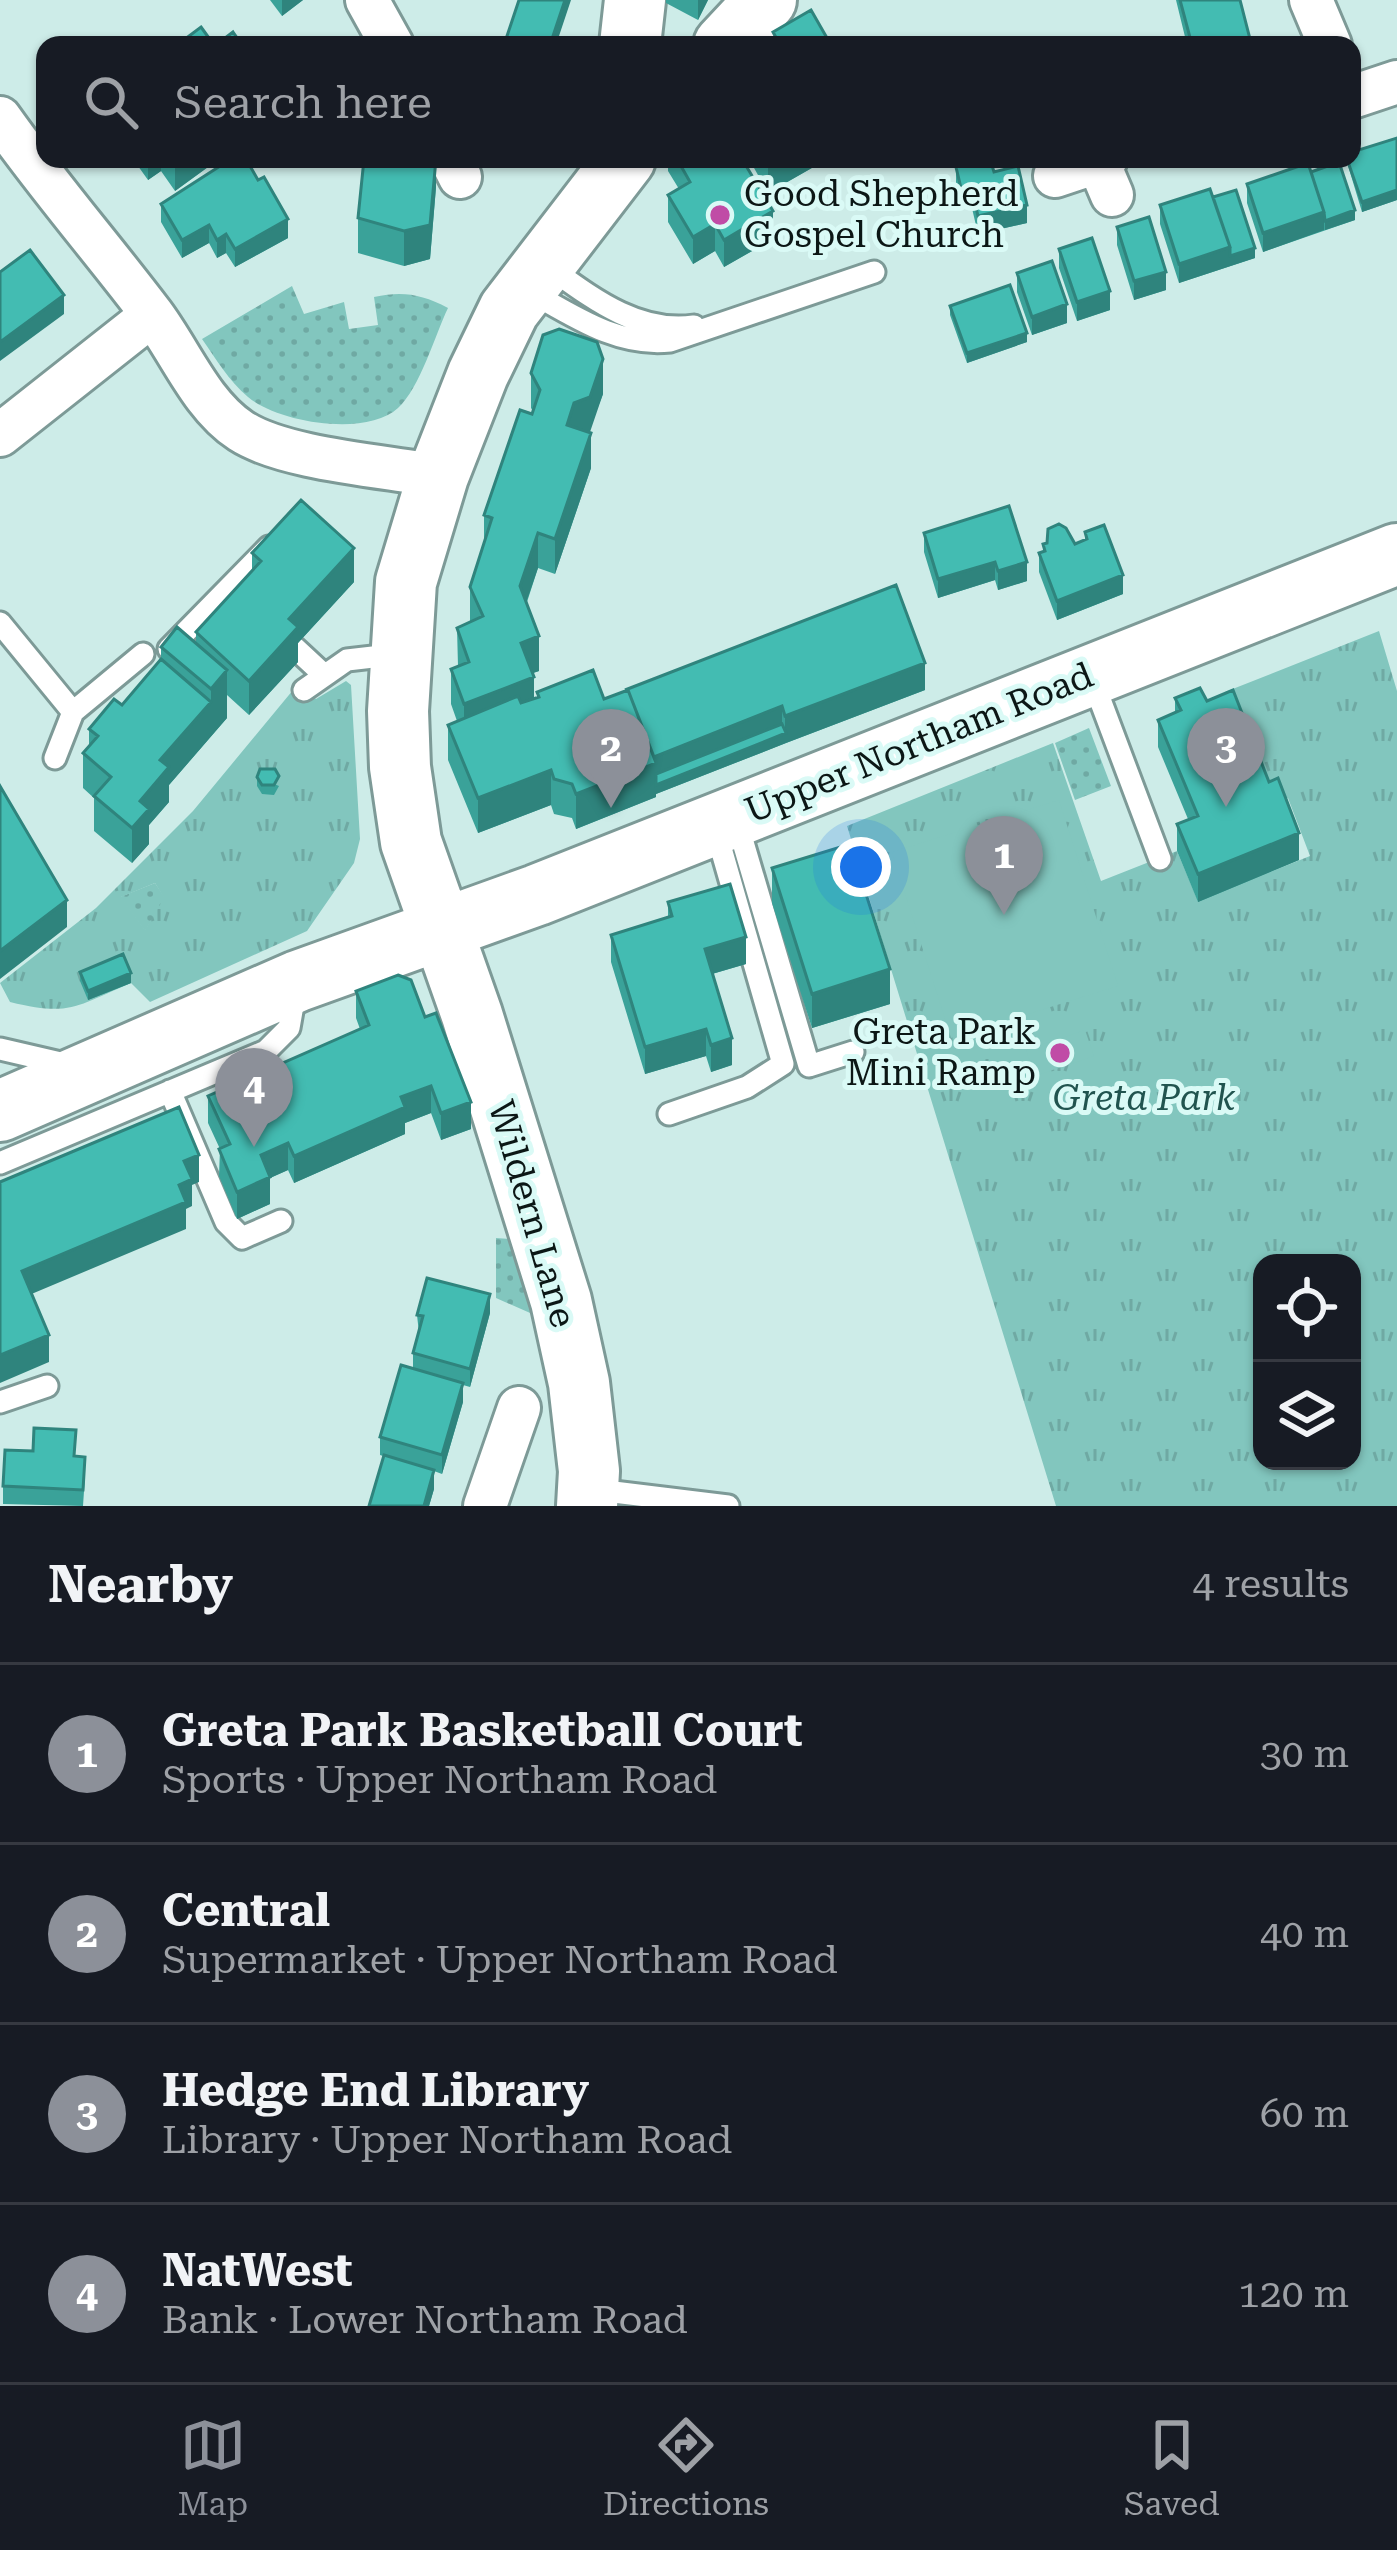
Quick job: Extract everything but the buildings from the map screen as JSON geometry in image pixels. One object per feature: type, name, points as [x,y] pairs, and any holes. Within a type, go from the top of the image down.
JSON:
[{"type":"main road","points":[[632,36],[635,0]]},
{"type":"main road","points":[[732,36],[766,0]]},
{"type":"main road","name":"Wildern Lane","points":[[588,1497],[579,1383],[561,1301],[523,1210],[472,1016],[411,842],[400,767],[400,653],[406,582],[438,476],[478,374],[509,310],[619,168]]},
{"type":"main road","name":"Upper Northam Road","points":[[0,1112],[298,981],[725,820],[1397,554]]},
{"type":"street","points":[[367,0],[387,36]]},
{"type":"street","points":[[1311,0],[1326,36]]},
{"type":"street","points":[[1361,94],[1397,82]]},
{"type":"street","points":[[0,118],[51,191],[152,315],[216,408],[241,431],[278,447],[438,476]]},
{"type":"street","points":[[1055,176],[1105,172]]},
{"type":"street","points":[[0,435],[152,315]]},
{"type":"street","points":[[485,1506],[519,1408]]},
{"type":"lane","points":[[535,276],[603,332],[646,344],[670,341],[874,272]]},
{"type":"lane","points":[[535,276],[648,323],[682,328],[721,323]]},
{"type":"lane","points":[[169,650],[287,528]]},
{"type":"lane","points":[[230,587],[250,607]]},
{"type":"lane","points":[[0,623],[73,712]]},
{"type":"lane","points":[[295,648],[323,674]]},
{"type":"lane","points":[[304,690],[347,660],[400,653]]},
{"type":"lane","points":[[55,758],[73,712],[143,654]]},
{"type":"lane","points":[[1090,675],[1160,859]]},
{"type":"lane","points":[[725,820],[809,1066],[853,1052]]},
{"type":"lane","points":[[669,1114],[747,1087],[783,1064],[725,820]]},
{"type":"lane","points":[[0,1163],[266,1051],[289,1028],[298,981]]},
{"type":"lane","points":[[0,1049],[89,1071]]},
{"type":"lane","points":[[170,1091],[226,1222],[242,1238],[280,1221]]},
{"type":"lane","points":[[0,1402],[47,1386]]},
{"type":"lane","points":[[588,1497],[728,1506]]},
{"type":"green space","points":[[292,286],[304,314],[344,302],[349,329],[378,325],[374,297],[412,295],[448,308],[420,375],[398,408],[366,422],[301,420],[262,406],[235,384],[202,339]]},
{"type":"green space","name":"Greta Park","points":[[1379,631],[1397,691],[1397,1506],[1056,1506],[847,826],[1053,743],[1101,881],[1177,851],[1198,901],[1310,856],[1288,798],[1270,804],[1225,692]]},
{"type":"green space","points":[[346,681],[351,685],[360,839],[354,863],[307,931],[150,1002],[131,983],[61,1009],[10,1002],[0,983],[96,908],[193,811],[298,684],[316,699]],"holes":[[[155,883],[164,898],[145,930],[121,897]]]},
{"type":"green space","points":[[1089,728],[1111,786],[1075,800],[1055,743]]},
{"type":"green space","points":[[1059,800],[1118,986],[951,1038],[892,852]]},
{"type":"green space","points":[[155,883],[165,898],[145,931],[120,897]]},
{"type":"green space","name":"Greta Park Mini Ramp","points":[[1085,1030],[1094,1056],[1035,1076],[1026,1050]]},
{"type":"green space","points":[[496,1238],[512,1239],[537,1316],[496,1298]]},
{"type":"place","name":"Good Shepherd Gospel Church","points":[[720,215]]},
{"type":"place","name":"Hedge End Library","points":[[1226,807]]},
{"type":"place","name":"Central","points":[[611,808]]},
{"type":"place","name":"Greta Park Basketball Court","points":[[1004,915]]},
{"type":"place","name":"Greta Park Mini Ramp","points":[[1060,1053]]},
{"type":"place","name":"NatWest","points":[[254,1147]]}]
